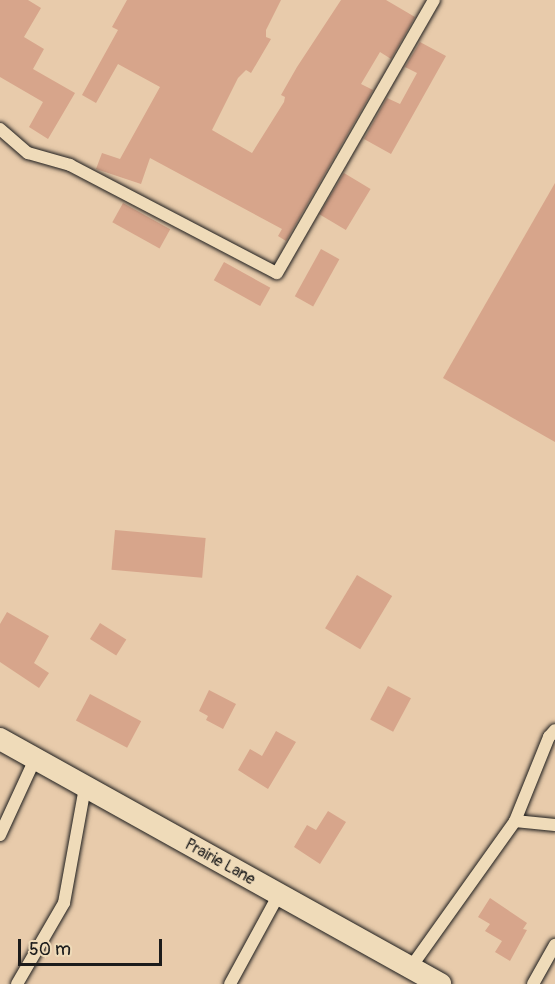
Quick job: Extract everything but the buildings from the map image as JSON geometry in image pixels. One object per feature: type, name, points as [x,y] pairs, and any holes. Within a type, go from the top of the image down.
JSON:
[{"type":"street","name":"Prairie Lane","points":[[0,739],[440,984]]},
{"type":"lane","points":[[0,129],[28,153],[70,165],[277,273],[434,0]]},
{"type":"lane","points":[[411,967],[515,821],[549,736],[555,730]]},
{"type":"lane","points":[[0,835],[3,822],[35,759]]},
{"type":"lane","points":[[16,984],[64,903],[86,787]]},
{"type":"lane","points":[[515,821],[555,825]]},
{"type":"lane","points":[[230,984],[279,894]]},
{"type":"lane","points":[[533,984],[555,945]]}]
